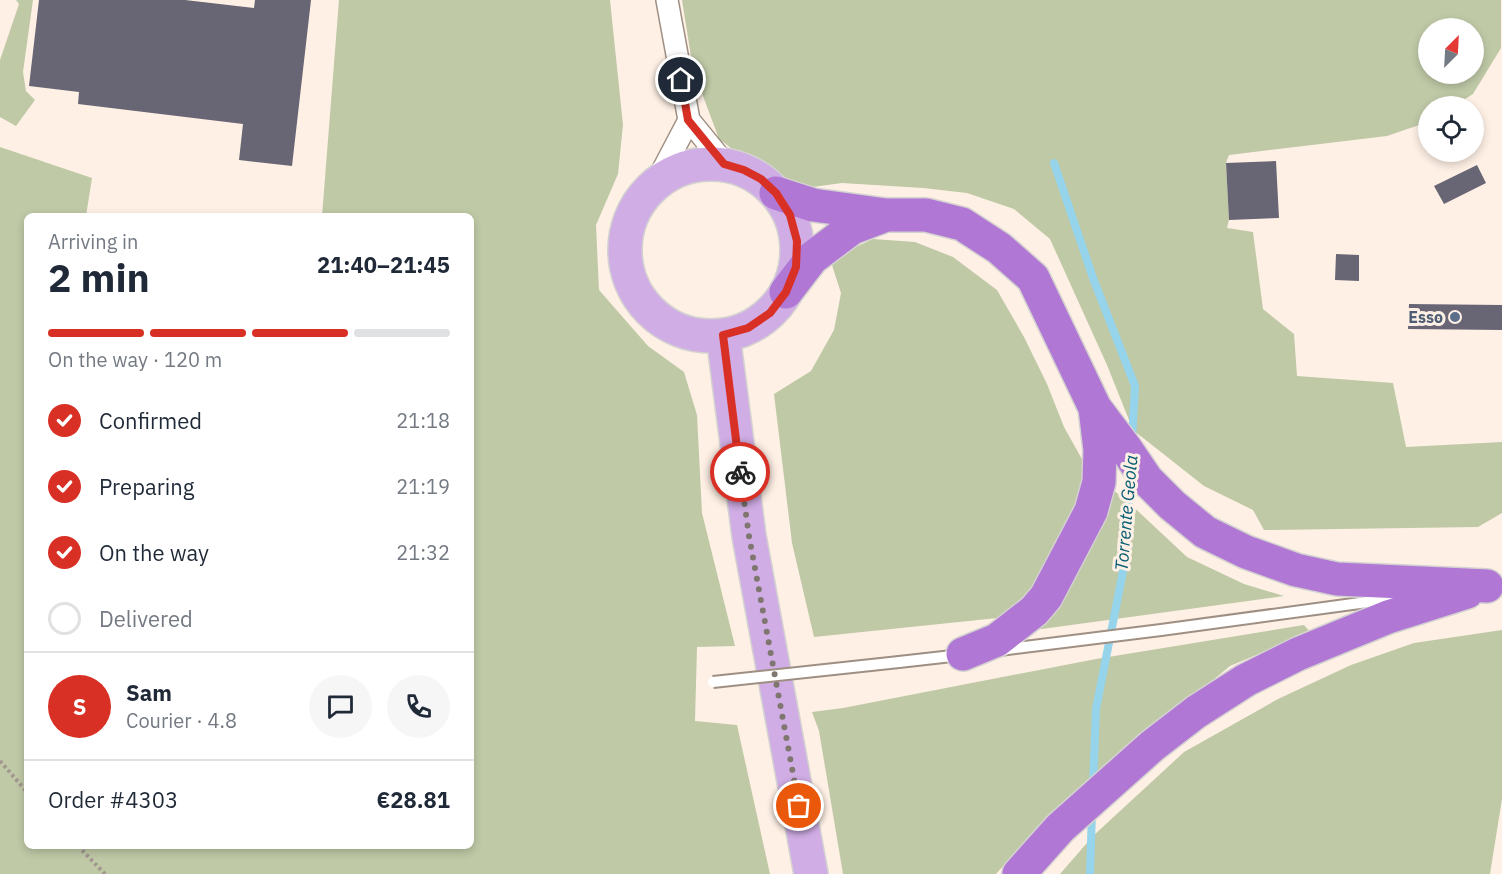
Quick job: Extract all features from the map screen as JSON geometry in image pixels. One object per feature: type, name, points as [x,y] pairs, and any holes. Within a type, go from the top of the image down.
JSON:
[{"type":"highway","points":[[776,193],[813,205],[886,215],[926,215],[962,224],[999,248],[1033,278],[1095,408],[1147,480],[1172,505],[1205,532],[1246,552],[1296,570],[1337,579],[1496,584]]},
{"type":"highway","points":[[786,292],[813,258],[852,228],[886,215]]},
{"type":"highway","points":[[963,654],[997,640],[1034,611],[1046,597],[1091,511],[1100,482],[1100,450],[1095,408]]},
{"type":"highway","points":[[1019,874],[1060,828],[1152,746],[1196,712],[1246,680],[1298,654],[1388,617],[1496,584]]},
{"type":"main road","points":[[701,164],[724,164],[744,170],[761,179],[776,193],[790,215],[797,241],[796,267],[786,292],[770,313],[748,328],[723,335],[695,334],[668,325],[646,308],[631,283],[624,256],[627,228],[638,202],[657,182],[677,170],[701,164]]},
{"type":"main road","points":[[723,335],[749,536],[811,874]]},
{"type":"street","points":[[668,0],[688,120],[724,164]]},
{"type":"street","points":[[657,182],[688,120]]},
{"type":"lane","points":[[713,682],[899,662],[1173,628],[1496,584]]},
{"type":"path","points":[[0,761],[24,789]]},
{"type":"path","points":[[81,849],[105,874]]},
{"type":"green space","points":[[16,0],[33,0],[23,72],[26,91],[35,100],[16,126],[0,117],[0,60],[19,4]]},
{"type":"green space","points":[[339,0],[610,0],[623,125],[618,174],[596,225],[599,290],[648,346],[684,372],[697,415],[702,513],[735,646],[697,647],[695,721],[737,725],[770,874],[0,874],[0,147],[92,178],[86,213],[24,213],[24,849],[474,849],[474,213],[322,213]]},
{"type":"green space","points":[[682,0],[1501,0],[1501,48],[1484,76],[1484,18],[1418,18],[1418,84],[1479,84],[1470,96],[1418,96],[1418,125],[1387,136],[1229,155],[1226,163],[1229,220],[1227,228],[1253,232],[1263,309],[1294,334],[1297,376],[1393,383],[1406,447],[1502,442],[1502,513],[1478,527],[1264,530],[1253,510],[1204,486],[1133,430],[1107,365],[1050,239],[1014,209],[967,193],[923,188],[842,183],[798,189],[758,168],[719,139],[693,69]]},
{"type":"green space","points":[[873,239],[915,242],[953,257],[997,290],[1024,337],[1047,384],[1064,427],[1095,488],[1017,616],[814,637],[792,543],[774,394],[811,371],[834,330],[841,293],[830,259]]},
{"type":"green space","points":[[1108,486],[1187,557],[1244,584],[1284,596],[1027,631]]},
{"type":"green space","points":[[1304,625],[1310,632],[1230,666],[1046,817],[996,874],[843,874],[819,731],[812,712],[1096,659]]},
{"type":"green space","points":[[1502,630],[1502,799],[1490,874],[1060,874],[1093,836],[1184,752],[1278,699],[1351,665],[1414,643]]},
{"type":"building","points":[[39,0],[185,0],[254,8],[255,0],[311,0],[292,166],[239,160],[243,124],[78,104],[79,92],[29,86]]},
{"type":"building","points":[[1276,161],[1279,218],[1229,220],[1226,163]]},
{"type":"building","points":[[1477,165],[1486,183],[1444,204],[1434,186]]},
{"type":"building","points":[[1336,254],[1359,255],[1359,281],[1335,280]]},
{"type":"building","name":"Esso","points":[[1409,304],[1502,305],[1502,330],[1408,329]]},
{"type":"waterway","name":"Torrente Geola","points":[[1054,163],[1093,278],[1135,386],[1132,439]]},
{"type":"waterway","name":"Torrente Geola","points":[[1093,787],[1096,709],[1126,556],[1130,473]]},
{"type":"waterway","name":"Torrente Geola","points":[[1090,874],[1092,812]]},
{"type":"way so far","points":[[740,472],[749,536],[799,806]]},
{"type":"place","name":"Esso","points":[[1455,317]]},
{"type":"route","points":[[681,80],[688,120],[724,164],[744,170],[761,179],[776,193],[790,215],[797,241],[796,267],[786,292],[770,313],[748,328],[723,335],[740,472]]}]
